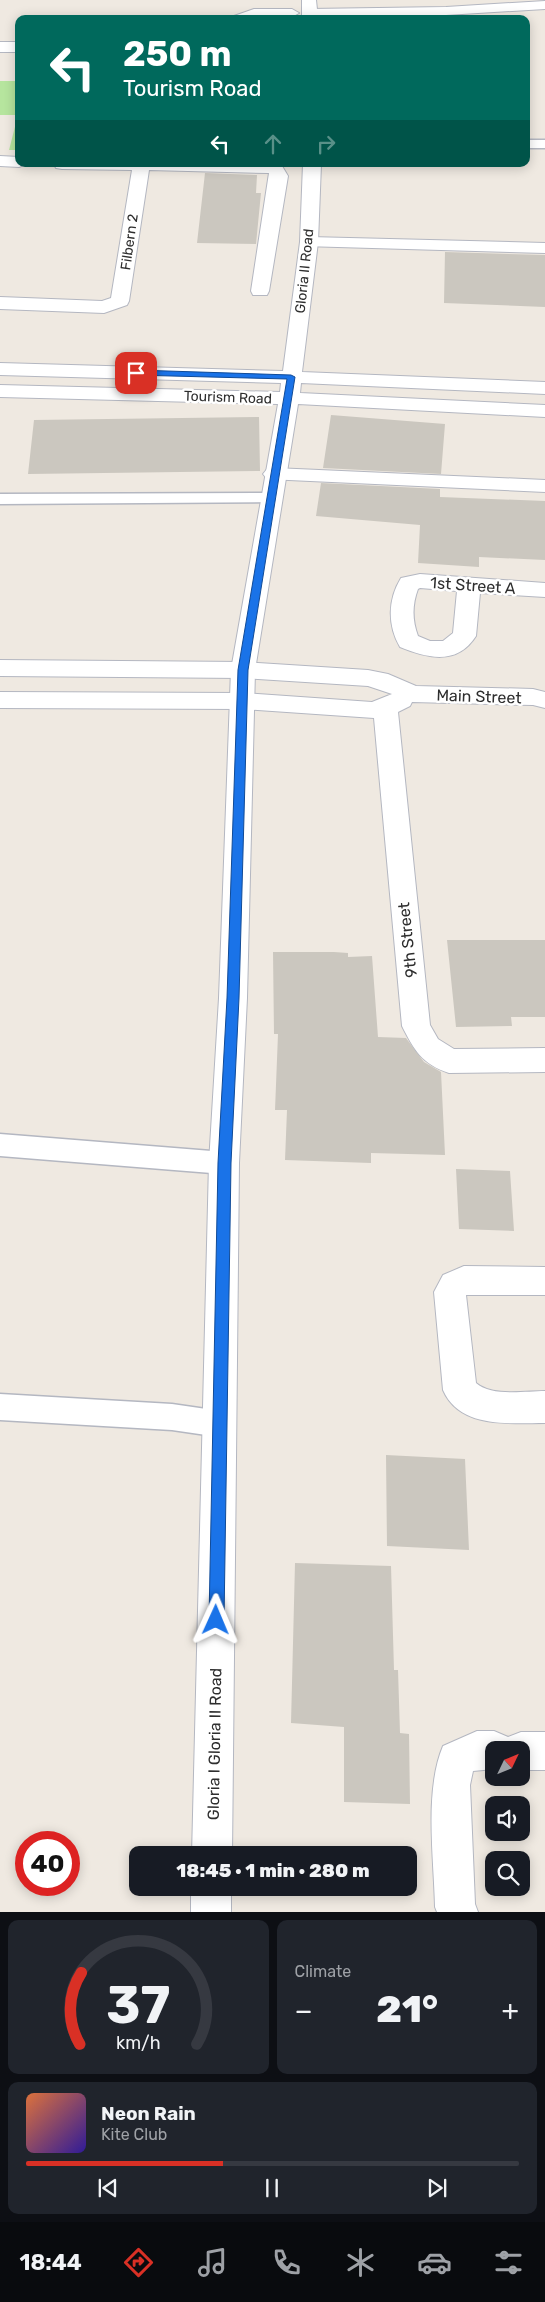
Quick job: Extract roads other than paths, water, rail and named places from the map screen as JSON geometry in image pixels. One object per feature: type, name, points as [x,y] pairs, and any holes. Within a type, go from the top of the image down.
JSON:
[{"type":"street","points":[[310,10],[446,11],[545,6]]},
{"type":"street","points":[[251,15],[292,13]]},
{"type":"street","points":[[0,47],[15,47]]},
{"type":"street","points":[[0,162],[15,162]]},
{"type":"street","name":"Filbern 2","points":[[0,303],[104,307],[120,301],[140,167]]},
{"type":"street","points":[[260,291],[279,176],[276,170],[268,167]]},
{"type":"street","name":"Gloria II Road","points":[[291,377],[309,242],[312,167]]},
{"type":"street","points":[[309,242],[545,248]]},
{"type":"street","name":"Tourism Road","points":[[0,369],[291,377],[545,388]]},
{"type":"street","name":"Gloria I Gloria II Road","points":[[212,1846],[224,1163],[233,998],[243,670],[291,377]]},
{"type":"street","name":"Tourism Road","points":[[0,391],[288,398],[545,411]]},
{"type":"street","points":[[273,486],[545,486]]},
{"type":"street","name":"1st Street A","points":[[469,586],[464,636],[449,649],[427,649],[408,641],[402,627],[405,591],[410,583],[420,581],[545,590]]},
{"type":"street","points":[[0,668],[243,670],[380,680],[413,694]]},
{"type":"street","points":[[320,675],[323,707]]},
{"type":"street","points":[[0,700],[242,701],[372,710],[385,708],[413,694]]},
{"type":"street","name":"Main Street","points":[[413,694],[533,697],[545,700]]},
{"type":"street","name":"9th Street","points":[[385,708],[416,1026],[428,1047],[448,1061],[545,1060]]},
{"type":"street","points":[[545,1281],[464,1280],[454,1285],[450,1292],[460,1390],[467,1399],[480,1404],[545,1408]]},
{"type":"street","points":[[458,1912],[455,1907],[451,1785],[456,1758],[477,1750],[485,1750]]},
{"type":"street","points":[[530,1750],[545,1751]]},
{"type":"street","points":[[211,1896],[211,1912]]},
{"type":"lane","points":[[530,144],[545,144]]},
{"type":"lane","points":[[0,499],[273,486]]},
{"type":"lane","points":[[0,1145],[224,1163]]},
{"type":"lane","points":[[0,1407],[172,1417],[220,1424]]}]
